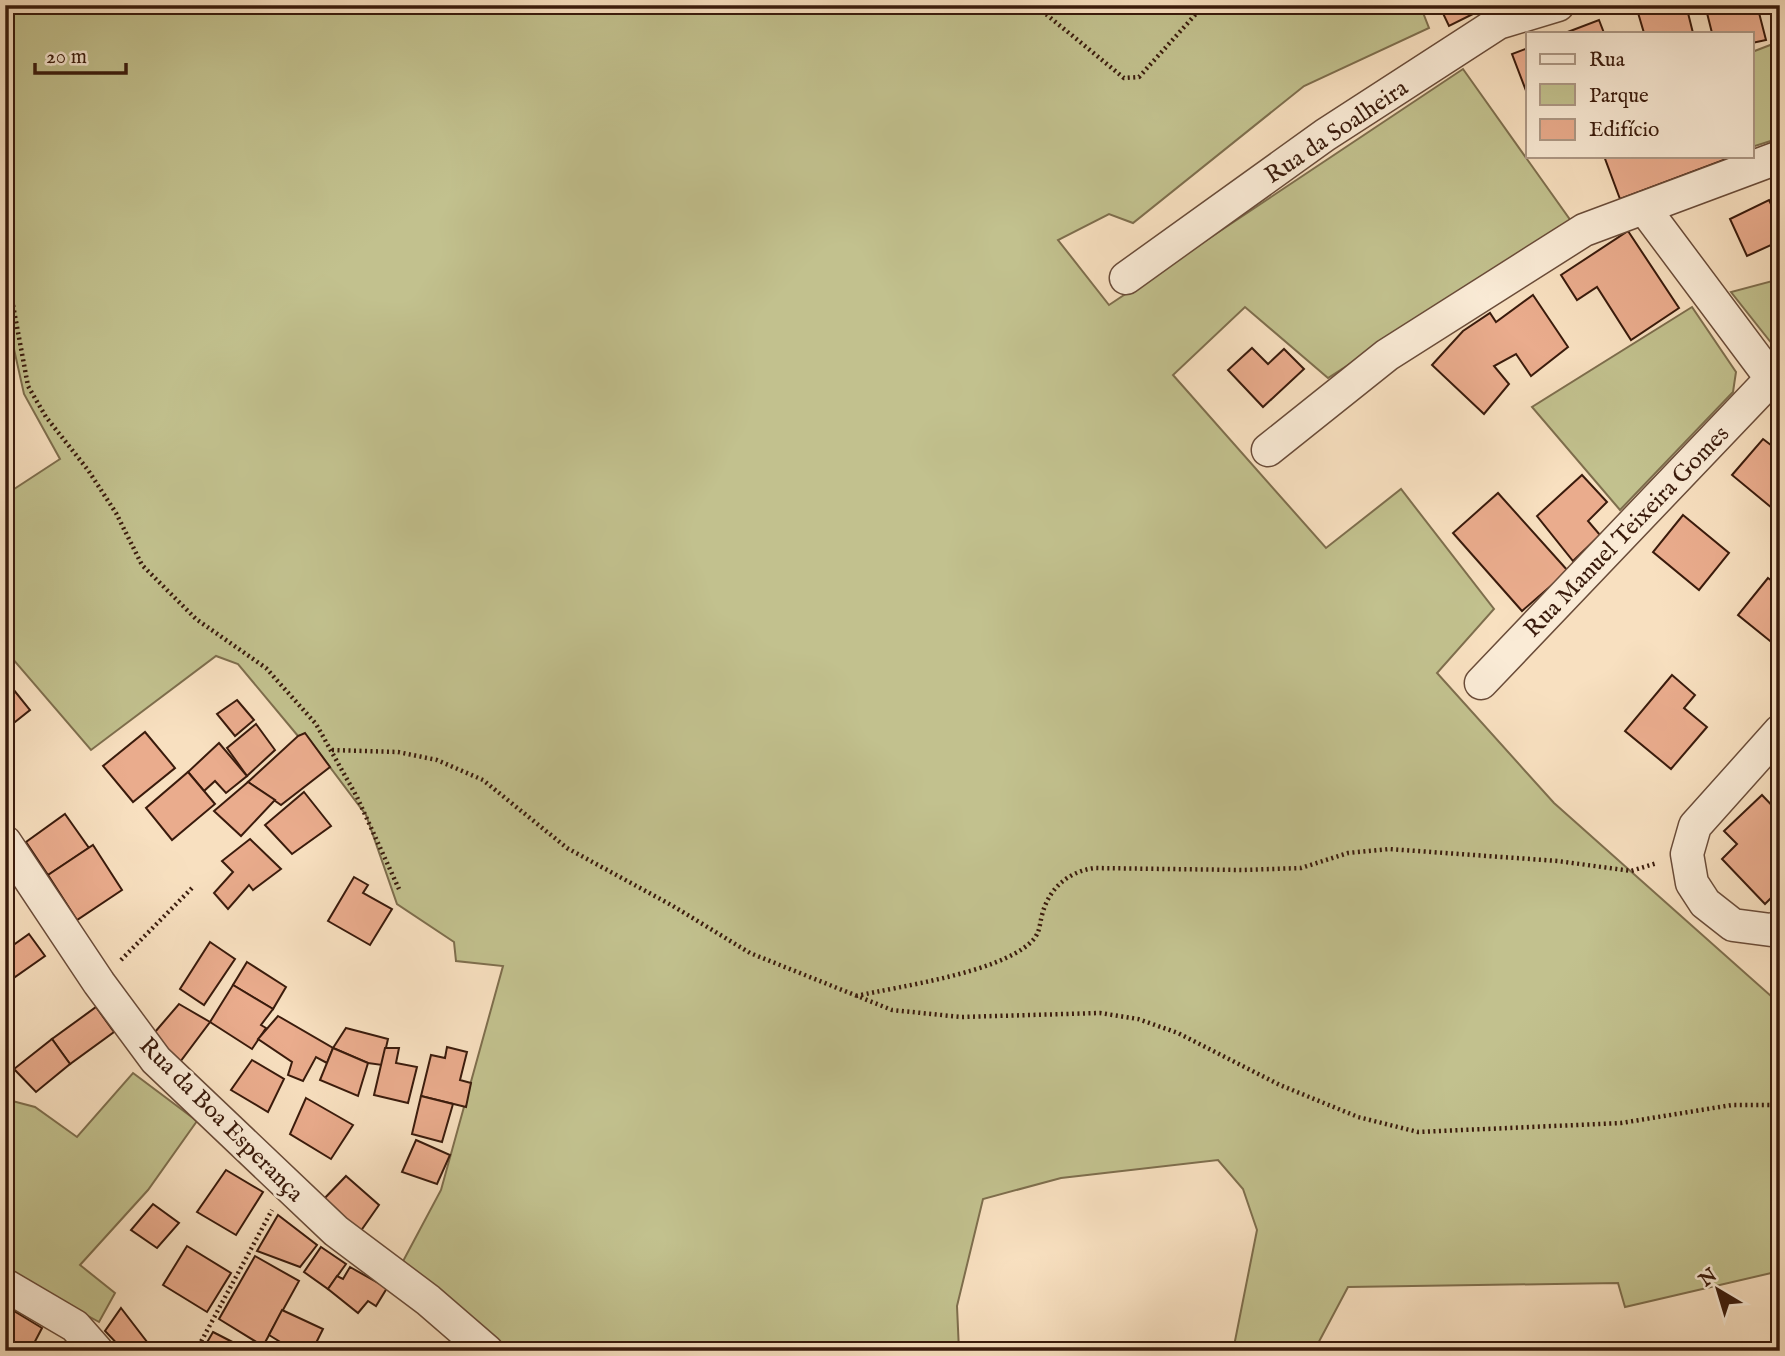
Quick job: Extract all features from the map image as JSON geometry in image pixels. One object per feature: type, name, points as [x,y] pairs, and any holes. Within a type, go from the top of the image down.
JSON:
[{"type":"street","name":"Rua da Soalheira","points":[[1125,278],[1325,135],[1498,23],[1558,5]]},
{"type":"street","points":[[1268,450],[1387,355],[1584,230],[1684,190],[1780,157]]},
{"type":"street","points":[[1644,208],[1777,386]]},
{"type":"street","name":"Rua Manuel Teixeira Gomes","points":[[1481,683],[1777,386]]},
{"type":"street","points":[[1780,731],[1695,826],[1686,854],[1692,883],[1705,903],[1733,925],[1771,930],[1780,927]]},
{"type":"street","name":"Rua da Boa Esperança","points":[[5,842],[99,983],[156,1060],[336,1231],[428,1300],[487,1351]]},
{"type":"street","points":[[5,1285],[75,1326],[97,1351]]},
{"type":"path","points":[[1026,5],[1047,15],[1124,78],[1139,77],[1204,5]]},
{"type":"path","points":[[5,262],[28,386],[116,513],[142,565],[196,619],[266,668],[295,697],[332,750],[399,889]]},
{"type":"path","points":[[332,750],[398,752],[437,760],[483,780],[525,810],[547,834],[594,864],[673,906],[750,953],[892,1010],[961,1017],[1100,1013],[1138,1018],[1178,1033],[1280,1085],[1358,1117],[1418,1132],[1621,1123],[1732,1105],[1780,1105]]},
{"type":"path","points":[[856,997],[981,967],[1012,956],[1040,933],[1049,897],[1059,883],[1075,871],[1094,868],[1301,868],[1348,853],[1389,849],[1558,861],[1631,872],[1686,854]]},
{"type":"path","points":[[99,983],[193,887]]},
{"type":"path","points":[[196,1351],[272,1210]]},
{"type":"green space","points":[[5,5],[1420,5],[1429,28],[1304,86],[1133,223],[1109,214],[1058,240],[1109,305],[1463,69],[1571,221],[1328,378],[1245,307],[1173,375],[1326,548],[1401,489],[1494,609],[1437,673],[1554,803],[1780,1004],[1780,1271],[1625,1307],[1618,1283],[1348,1287],[1314,1351],[1233,1351],[1257,1230],[1243,1189],[1218,1160],[1061,1178],[983,1199],[957,1306],[959,1351],[513,1351],[401,1265],[441,1190],[503,966],[456,961],[454,942],[397,904],[366,815],[305,734],[298,736],[238,664],[216,656],[91,750],[5,650],[5,495],[60,459],[24,394],[5,309]]},
{"type":"green space","points":[[1778,42],[1780,138],[1754,146],[1754,51]]},
{"type":"green space","points":[[1780,279],[1780,354],[1731,292]]},
{"type":"green space","points":[[1692,307],[1736,372],[1733,392],[1620,510],[1532,407]]},
{"type":"green space","points":[[133,1073],[197,1121],[148,1190],[80,1265],[115,1293],[99,1322],[5,1270],[5,1099],[35,1107],[77,1137]]},
{"type":"building","points":[[1439,5],[1491,5],[1449,26]]},
{"type":"building","points":[[1686,5],[1693,32],[1644,32],[1636,6]]},
{"type":"building","points":[[1705,5],[1757,5],[1766,40],[1754,43],[1754,32],[1712,32]]},
{"type":"building","points":[[1599,20],[1604,32],[1568,32]]},
{"type":"building","points":[[1526,49],[1526,91],[1512,54]]},
{"type":"building","points":[[1605,158],[1729,158],[1620,199]]},
{"type":"building","points":[[1769,200],[1780,223],[1780,241],[1747,256],[1730,219]]},
{"type":"building","points":[[1628,231],[1679,308],[1631,340],[1597,287],[1577,300],[1561,275]]},
{"type":"building","points":[[1533,295],[1568,347],[1531,376],[1516,354],[1494,366],[1509,384],[1484,414],[1432,365],[1463,331],[1490,313],[1496,322]]},
{"type":"building","points":[[1252,348],[1268,364],[1284,349],[1304,369],[1263,407],[1228,370]]},
{"type":"building","points":[[1763,439],[1780,452],[1778,513],[1732,475]]},
{"type":"building","points":[[1582,475],[1607,502],[1588,521],[1600,535],[1573,561],[1537,516]]},
{"type":"building","points":[[1498,493],[1568,571],[1522,611],[1453,533]]},
{"type":"building","points":[[1683,515],[1729,553],[1699,590],[1653,552]]},
{"type":"building","points":[[1768,578],[1780,587],[1780,649],[1738,615]]},
{"type":"building","points":[[1672,675],[1695,695],[1684,708],[1707,727],[1671,769],[1625,731]]},
{"type":"building","points":[[5,679],[30,710],[5,730]]},
{"type":"building","points":[[237,700],[254,720],[235,736],[217,714]]},
{"type":"building","points":[[256,724],[275,750],[247,776],[227,748]]},
{"type":"building","points":[[145,732],[175,768],[133,802],[103,766]]},
{"type":"building","points":[[305,733],[330,767],[281,805],[248,782],[298,736]]},
{"type":"building","points":[[219,743],[247,776],[226,793],[215,781],[204,791],[188,772]]},
{"type":"building","points":[[188,772],[215,804],[172,840],[146,808]]},
{"type":"building","points":[[248,782],[275,800],[241,836],[214,811]]},
{"type":"building","points":[[304,792],[331,826],[292,854],[265,825]]},
{"type":"building","points":[[1762,795],[1780,814],[1780,826],[1772,834],[1780,842],[1780,889],[1765,904],[1722,859],[1737,844],[1724,831]]},
{"type":"building","points":[[65,814],[89,848],[48,875],[26,842]]},
{"type":"building","points":[[250,839],[281,869],[253,890],[249,885],[228,909],[214,893],[233,872],[222,861]]},
{"type":"building","points":[[93,845],[122,890],[77,920],[48,875]]},
{"type":"building","points":[[354,877],[368,885],[363,893],[392,909],[370,945],[328,921]]},
{"type":"building","points":[[29,934],[45,956],[15,977],[5,963],[5,951]]},
{"type":"building","points":[[210,942],[235,959],[204,1005],[180,989]]},
{"type":"building","points":[[247,962],[286,987],[273,1009],[233,985]]},
{"type":"building","points":[[233,985],[273,1009],[261,1025],[266,1028],[252,1049],[210,1022]]},
{"type":"building","points":[[179,1004],[210,1022],[180,1062],[161,1045],[155,1032]]},
{"type":"building","points":[[96,1007],[114,1032],[70,1064],[52,1039]]},
{"type":"building","points":[[278,1016],[333,1048],[327,1063],[316,1057],[303,1081],[288,1075],[292,1062],[258,1039]]},
{"type":"building","points":[[346,1028],[388,1039],[382,1065],[368,1063],[333,1048]]},
{"type":"building","points":[[52,1039],[70,1064],[36,1092],[14,1069]]},
{"type":"building","points":[[447,1047],[467,1052],[460,1080],[471,1083],[466,1107],[421,1096],[431,1055],[445,1058]]},
{"type":"building","points":[[333,1048],[368,1063],[358,1096],[320,1080]]},
{"type":"building","points":[[385,1048],[399,1048],[396,1063],[417,1067],[408,1103],[374,1095]]},
{"type":"building","points":[[252,1060],[284,1079],[268,1112],[231,1090]]},
{"type":"building","points":[[421,1096],[453,1104],[442,1142],[412,1134]]},
{"type":"building","points":[[306,1098],[353,1125],[331,1159],[290,1134]]},
{"type":"building","points":[[416,1140],[450,1155],[437,1184],[402,1172]]},
{"type":"building","points":[[226,1170],[263,1192],[236,1235],[197,1212]]},
{"type":"building","points":[[346,1176],[379,1205],[360,1232],[322,1201]]},
{"type":"building","points":[[153,1204],[179,1223],[157,1248],[131,1230]]},
{"type":"building","points":[[278,1215],[317,1245],[300,1267],[257,1251]]},
{"type":"building","points":[[187,1246],[231,1273],[207,1312],[163,1285]]},
{"type":"building","points":[[321,1247],[346,1264],[328,1289],[304,1272]]},
{"type":"building","points":[[255,1256],[299,1281],[263,1346],[219,1319]]},
{"type":"building","points":[[350,1267],[387,1288],[376,1306],[368,1301],[358,1313],[328,1289],[337,1276],[343,1279]]},
{"type":"building","points":[[9,1308],[42,1328],[30,1351],[17,1351],[5,1341],[5,1314]]},
{"type":"building","points":[[121,1308],[154,1351],[124,1351],[105,1331]]},
{"type":"building","points":[[282,1310],[323,1329],[312,1351],[295,1351],[269,1335]]},
{"type":"building","points":[[213,1332],[250,1351],[202,1351]]}]
